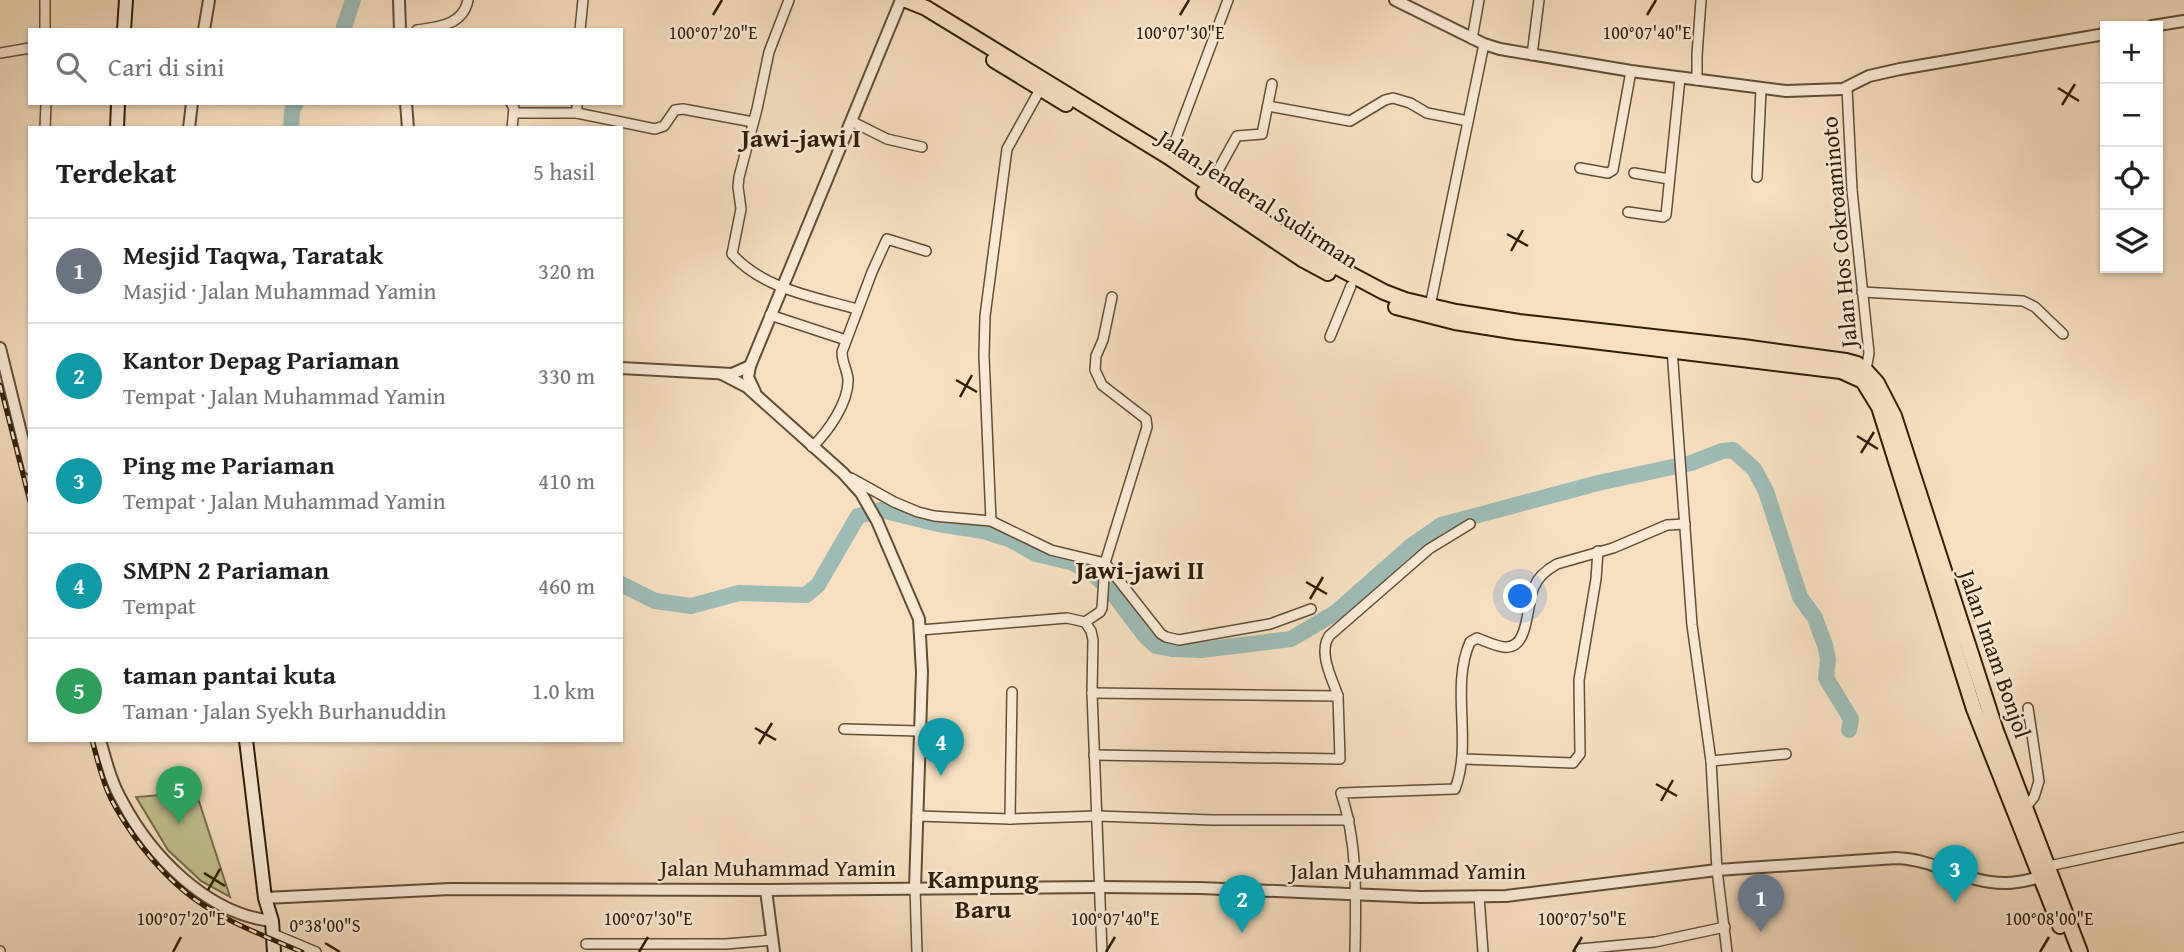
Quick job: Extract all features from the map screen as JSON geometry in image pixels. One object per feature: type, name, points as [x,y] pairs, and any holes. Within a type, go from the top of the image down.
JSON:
[{"type":"main road","points":[[124,28],[126,0]]},
{"type":"main road","name":"Jalan Jenderal Sudirman","points":[[907,2],[921,16],[1168,157],[1210,186],[1302,259],[1351,286],[1402,309],[1428,316],[1742,353],[1864,374]]},
{"type":"main road","name":"Jalan Jenderal Sudirman","points":[[1043,84],[1164,166],[1242,214],[1355,278],[1405,300],[1519,327],[1672,349],[1742,353]]},
{"type":"main road","points":[[117,126],[118,105]]},
{"type":"main road","name":"Jalan Imam Bonjol","points":[[1864,374],[1879,407],[1988,703],[2048,873],[2070,952]]},
{"type":"main road","name":"Jalan Imam Bonjol","points":[[1931,551],[1974,709],[2048,873],[2080,952]]},
{"type":"main road","points":[[1974,709],[1988,703]]},
{"type":"main road","points":[[246,742],[274,952]]},
{"type":"street","points":[[45,0],[45,28]]},
{"type":"street","points":[[204,28],[209,0]]},
{"type":"street","points":[[399,0],[400,28]]},
{"type":"street","points":[[430,28],[444,26],[456,19],[464,13],[468,0]]},
{"type":"street","points":[[580,28],[583,0]]},
{"type":"street","points":[[789,0],[769,52],[739,177],[741,209],[732,254],[744,265],[781,288],[857,309]]},
{"type":"street","points":[[1168,157],[1227,0]]},
{"type":"street","points":[[1395,0],[1484,44],[1532,55],[1761,89],[1810,91],[1847,88],[1869,76],[1900,69],[2100,35]]},
{"type":"street","points":[[1472,38],[1479,0]]},
{"type":"street","points":[[1532,55],[1539,0]]},
{"type":"street","points":[[1698,80],[1701,0]]},
{"type":"street","points":[[760,401],[748,377],[750,366],[851,121],[907,2]]},
{"type":"street","points":[[2163,24],[2184,21]]},
{"type":"street","points":[[1430,306],[1484,44]]},
{"type":"street","points":[[0,53],[28,48]]},
{"type":"street","points":[[1580,168],[1608,173],[1613,170],[1631,71]]},
{"type":"street","points":[[1628,212],[1665,217],[1680,78]]},
{"type":"street","points":[[1210,186],[1237,135],[1262,134],[1272,83]]},
{"type":"street","points":[[991,522],[984,356],[986,305],[1007,149],[1043,84]]},
{"type":"street","name":"Jalan Hos Cokroaminoto","points":[[1847,88],[1852,190],[1868,354],[1864,374]]},
{"type":"street","points":[[1757,177],[1761,89]]},
{"type":"street","points":[[1268,106],[1350,121],[1393,98],[1410,103],[1423,112],[1468,121]]},
{"type":"street","points":[[45,126],[46,105]]},
{"type":"street","points":[[189,126],[192,105]]},
{"type":"street","points":[[406,105],[408,126]]},
{"type":"street","points":[[512,126],[513,108],[577,108],[655,129],[664,126],[675,110],[683,109],[753,122]]},
{"type":"street","points":[[851,121],[887,139],[922,147]]},
{"type":"street","points":[[1634,173],[1669,179]]},
{"type":"street","points":[[812,447],[833,423],[848,385],[842,358],[846,340],[887,239],[926,251]]},
{"type":"street","points":[[1330,337],[1351,286]]},
{"type":"street","points":[[1862,292],[2022,301],[2035,307],[2063,334]]},
{"type":"street","points":[[1085,622],[1100,612],[1105,564],[1147,423],[1140,414],[1102,385],[1095,370],[1096,356],[1103,340],[1112,297]]},
{"type":"street","points":[[770,316],[846,340]]},
{"type":"street","points":[[0,348],[28,461]]},
{"type":"street","points":[[1672,349],[1692,625],[1711,761],[1717,870],[1727,952]]},
{"type":"street","points":[[722,374],[744,370],[750,366]]},
{"type":"street","points":[[623,368],[696,370],[722,374],[737,380],[812,447],[868,489],[918,512],[991,522],[1061,554],[1105,564],[1161,634],[1171,639],[1180,640],[1270,624],[1311,609]]},
{"type":"street","points":[[844,473],[861,493],[877,521],[919,619],[921,630],[914,872],[917,952]]},
{"type":"street","points":[[1094,755],[1340,759],[1338,696],[1324,652],[1325,643],[1329,636],[1429,549],[1470,524]]},
{"type":"street","points":[[1355,952],[1356,894],[1349,820],[1341,793],[1453,790],[1463,759],[1461,692],[1470,642],[1477,638],[1505,647],[1514,646],[1525,630],[1528,602],[1539,579],[1557,564],[1613,548],[1667,525],[1685,524]]},
{"type":"street","points":[[1463,759],[1573,763],[1578,759],[1579,680],[1598,551]]},
{"type":"street","points":[[921,630],[1067,618],[1085,622],[1091,631],[1102,952]]},
{"type":"street","points":[[1010,818],[1012,692]]},
{"type":"street","points":[[1092,693],[1338,696]]},
{"type":"street","points":[[2025,807],[2034,797],[2039,781],[2028,708]]},
{"type":"street","points":[[844,729],[919,731]]},
{"type":"street","points":[[101,742],[121,800],[163,858],[197,889],[219,904],[255,919],[316,952]]},
{"type":"street","points":[[1711,761],[1786,754]]},
{"type":"street","points":[[917,816],[1349,820]]},
{"type":"street","points":[[2048,873],[2184,837]]},
{"type":"street","name":"Jalan Muhammad Yamin","points":[[265,898],[451,889],[1099,887],[1506,896],[1717,870],[1903,858],[1924,861],[1989,882],[2019,882],[2048,873]]},
{"type":"street","points":[[894,888],[902,885],[914,872]]},
{"type":"street","points":[[766,890],[774,952]]},
{"type":"street","points":[[1479,896],[1483,952]]},
{"type":"street","points":[[1580,949],[1627,948],[1725,928]]},
{"type":"street","points":[[586,944],[726,944],[772,940]]},
{"type":"shaded area","points":[[196,792],[230,897],[201,881],[168,850],[136,797]]},
{"type":"waterway","points":[[344,28],[353,0]]},
{"type":"waterway","points":[[291,126],[295,105]]},
{"type":"waterway","points":[[623,585],[655,601],[691,606],[739,593],[806,595],[818,585],[858,516],[881,510],[938,524],[983,531],[1011,540],[1036,554],[1070,562],[1090,571],[1111,591],[1145,636],[1156,646],[1201,650],[1291,639],[1335,613],[1411,546],[1441,525],[1598,483],[1691,463],[1722,451],[1733,450],[1754,469],[1766,491],[1800,597],[1815,618],[1825,645],[1828,659],[1826,678],[1851,719],[1849,730]]},
{"type":"railway","points":[[0,385],[28,494]]},
{"type":"railway","points":[[93,742],[110,797],[133,835],[162,870],[209,909],[302,952]]},
{"type":"place","name":"SMPN 2 Pariaman","points":[[941,776]]},
{"type":"place","name":"taman pantai kuta","points":[[179,824]]},
{"type":"place","name":"Ping me Pariaman","points":[[1955,903]]},
{"type":"place","name":"Mesjid Taqwa, Taratak","points":[[1761,932]]},
{"type":"place","name":"Kantor Depag Pariaman","points":[[1242,933]]},
{"type":"district","name":"Jawi-jawi I","points":[[801,138]]},
{"type":"district","name":"Jawi-jawi II","points":[[1140,570]]},
{"type":"district","name":"Kampung Baru","points":[[983,894]]}]
